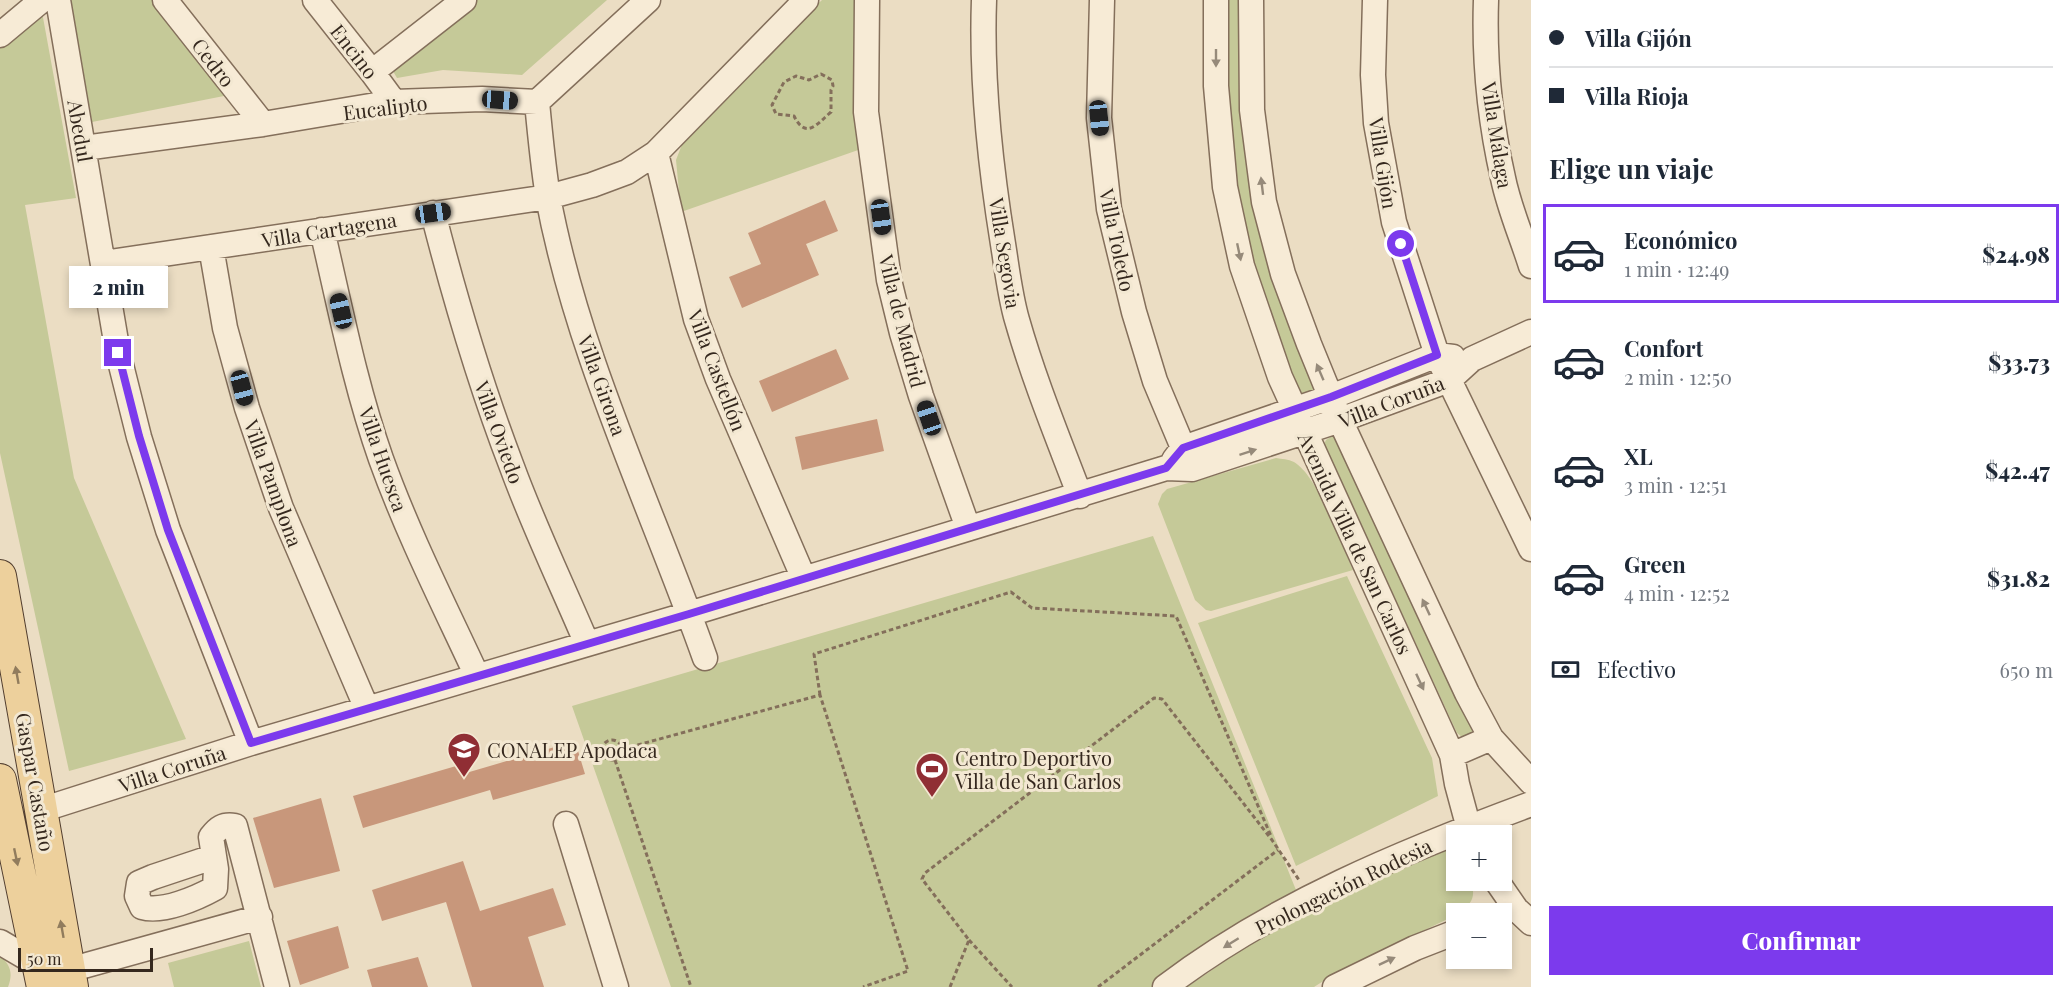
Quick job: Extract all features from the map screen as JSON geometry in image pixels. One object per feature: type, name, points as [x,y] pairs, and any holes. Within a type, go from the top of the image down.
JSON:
[{"type":"main road","name":"Gaspar Castaño","points":[[0,576],[41,810],[56,977]]},
{"type":"main road","name":"Gaspar Castaño","points":[[0,780],[56,977]]},
{"type":"street","points":[[4,30],[42,0]]},
{"type":"street","name":"Abedul","points":[[58,0],[118,353],[142,447],[168,530],[251,743]]},
{"type":"street","name":"Cedro","points":[[165,0],[263,124]]},
{"type":"street","name":"Encino","points":[[315,0],[394,102]]},
{"type":"street","points":[[372,72],[462,0]]},
{"type":"street","points":[[537,102],[648,0]]},
{"type":"street","name":"Villa Cartagena","points":[[103,263],[548,197],[592,185],[627,171],[656,153],[806,0]]},
{"type":"street","name":"Villa de Madrid","points":[[867,0],[866,112],[889,280],[921,396],[968,528]]},
{"type":"street","name":"Villa Segovia","points":[[984,0],[982,41],[989,128],[997,207],[1016,317],[1028,358],[1080,496]]},
{"type":"street","name":"Villa Toledo","points":[[1102,0],[1099,118],[1109,208],[1134,312],[1155,381],[1188,459]]},
{"type":"street","name":"Avenida Villa de San Carlos","points":[[1216,0],[1216,86],[1225,187],[1242,266],[1280,377],[1452,755],[1468,825]]},
{"type":"street","name":"Avenida Villa de San Carlos","points":[[1251,0],[1252,110],[1264,202],[1283,274],[1308,344],[1340,420],[1467,693],[1491,738],[1531,782]]},
{"type":"street","name":"Villa Gijón","points":[[1375,0],[1373,75],[1376,123],[1394,222],[1437,355],[1531,549]]},
{"type":"street","name":"Villa Málaga","points":[[1486,0],[1486,42],[1492,118],[1503,180],[1531,266]]},
{"type":"street","name":"Eucalipto","points":[[84,148],[263,124],[394,102],[482,99],[537,102]]},
{"type":"street","name":"Villa Girona","points":[[537,102],[548,197],[585,335],[705,658]]},
{"type":"street","name":"Villa Castellón","points":[[656,153],[700,329],[718,379],[804,579]]},
{"type":"street","name":"Villa Oviedo","points":[[433,213],[454,296],[512,468],[587,644]]},
{"type":"street","name":"Villa Huesca","points":[[322,230],[350,352],[381,458],[408,528],[477,676]]},
{"type":"street","name":"Villa Pamplona","points":[[210,247],[225,328],[247,408],[281,508],[367,709]]},
{"type":"street","name":"Villa Coruña","points":[[1188,459],[1305,433],[1449,380],[1472,359],[1531,332]]},
{"type":"street","name":"Villa Coruña","points":[[41,810],[251,743],[689,614],[1166,468],[1294,409],[1331,397],[1437,355],[1472,359]]},
{"type":"street","points":[[1452,755],[1491,738]]},
{"type":"street","name":"Prolongación Rodesia","points":[[1484,825],[1531,804]]},
{"type":"street","points":[[213,857],[211,837],[217,828],[227,825],[235,826],[277,987]]},
{"type":"street","points":[[566,825],[616,987]]},
{"type":"street","name":"Prolongación Rodesia","points":[[1165,987],[1190,968],[1248,932],[1310,898],[1383,862],[1446,840]]},
{"type":"street","points":[[1504,891],[1520,912]]},
{"type":"street","points":[[0,942],[56,977],[260,917]]},
{"type":"street","points":[[1335,987],[1415,948],[1446,936]]},
{"type":"path","points":[[821,74],[831,80],[833,86],[831,112],[813,128],[806,130],[800,126],[794,116],[776,114],[772,105],[784,82],[789,78],[796,76],[809,80],[821,74]]},
{"type":"path","points":[[863,987],[908,971],[820,695],[814,654],[1011,592],[1032,608],[1176,616],[1272,840]]},
{"type":"path","points":[[623,749],[820,695]]},
{"type":"path","points":[[1012,987],[969,940],[922,879],[925,873],[1154,698],[1162,699],[1272,840],[1310,898]]},
{"type":"path","points":[[613,739],[618,741],[623,749],[619,758],[615,760],[610,760],[603,755],[602,751],[604,743],[613,739]]},
{"type":"path","points":[[615,760],[691,987]]},
{"type":"path","points":[[1098,987],[1279,850]]},
{"type":"path","points":[[951,987],[969,940]]},
{"type":"green space","points":[[71,0],[156,0],[229,95],[92,122]]},
{"type":"green space","points":[[474,0],[607,0],[522,75],[443,70],[397,78],[390,66]]},
{"type":"green space","points":[[822,0],[858,0],[861,149],[681,212],[676,160],[686,134],[711,106]]},
{"type":"green space","points":[[1225,0],[1244,0],[1242,72],[1315,389],[1303,394],[1298,392],[1259,291],[1237,211],[1224,117]]},
{"type":"green space","points":[[42,12],[76,198],[25,205],[74,478],[186,739],[69,771],[0,453],[0,43]]},
{"type":"green space","points":[[1335,436],[1473,728],[1473,734],[1462,737],[1457,733],[1324,444]]},
{"type":"green space","points":[[1276,458],[1294,462],[1312,481],[1328,511],[1353,570],[1211,611],[1206,610],[1195,600],[1158,504],[1162,494],[1167,489]]},
{"type":"green space","name":"Centro Deportivo Villa de San Carlos","points":[[1153,536],[1296,890],[1242,921],[1155,987],[671,987],[572,706]]},
{"type":"green space","points":[[1347,576],[1432,758],[1438,796],[1296,866],[1198,623]]},
{"type":"green space","points":[[1440,848],[1446,851],[1446,891],[1473,892],[1469,903],[1446,903],[1446,920],[1336,973],[1314,987],[1187,987],[1288,918]]},
{"type":"green space","points":[[249,941],[261,987],[174,987],[168,963]]},
{"type":"green space","points":[[0,956],[10,970],[8,987],[0,987]]},
{"type":"building","points":[[825,200],[838,231],[806,244],[819,275],[742,308],[729,277],[761,264],[748,233]]},
{"type":"building","points":[[836,349],[849,379],[772,412],[759,381]]},
{"type":"building","points":[[877,419],[884,451],[802,470],[795,437]]},
{"type":"building","points":[[575,741],[585,774],[493,800],[490,790],[363,828],[353,796],[463,764],[466,773]]},
{"type":"building","points":[[321,798],[340,871],[274,888],[253,818]]},
{"type":"building","points":[[463,861],[480,911],[553,888],[566,925],[528,937],[544,987],[472,987],[446,902],[382,921],[372,890]]},
{"type":"building","points":[[338,926],[349,968],[300,985],[287,941]]},
{"type":"building","points":[[418,957],[428,987],[372,987],[367,970]]},
{"type":"place","name":"CONALEP Apodaca","points":[[464,778]]},
{"type":"place","name":"Centro Deportivo Villa de San Carlos","points":[[932,798]]},
{"type":"route","points":[[118,353],[139,436],[168,530],[251,743],[689,614],[1166,468],[1183,448],[1331,397],[1437,355],[1401,244]]}]
